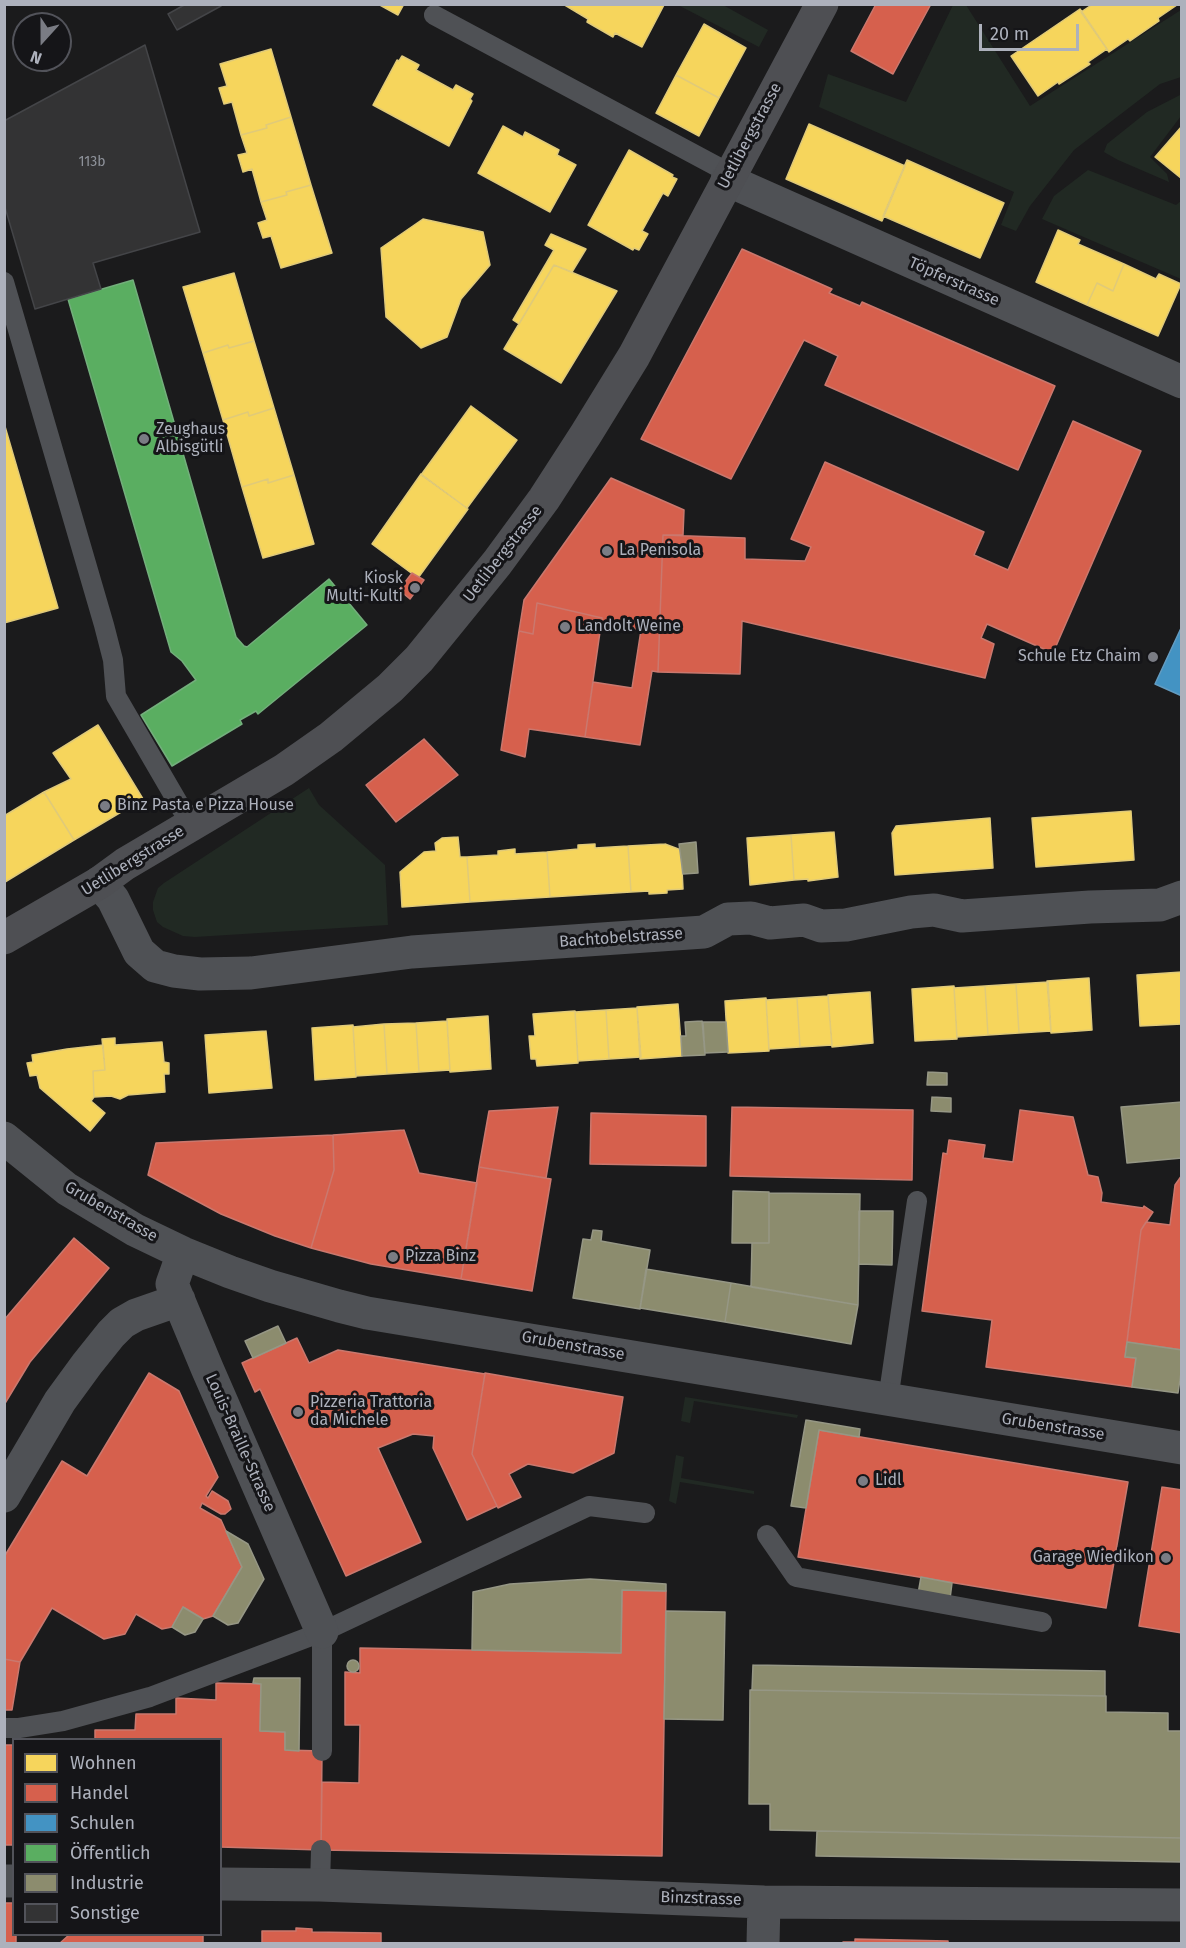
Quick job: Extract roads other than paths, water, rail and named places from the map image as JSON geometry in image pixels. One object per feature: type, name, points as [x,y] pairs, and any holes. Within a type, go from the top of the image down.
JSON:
[{"type":"main road","name":"Uetlibergstrasse","points":[[4,939],[284,770],[331,737],[390,688],[441,633],[544,499],[634,356],[822,4]]},
{"type":"street","name":"Töpferstrasse","points":[[729,177],[1182,382]]},
{"type":"street","name":"Bachtobelstrasse","points":[[99,883],[112,899],[139,952],[155,966],[200,974],[251,973],[412,952],[704,932],[728,920],[752,918],[770,923],[804,920],[821,927],[934,910],[962,916],[1090,907],[1160,905],[1182,897]]},
{"type":"street","name":"Grubenstrasse","points":[[4,1138],[67,1188],[135,1230],[183,1253],[270,1286],[367,1313],[1182,1448]]},
{"type":"street","name":"Louis-Braille-Strasse","points":[[183,1253],[172,1284],[322,1632]]},
{"type":"street","points":[[4,1496],[60,1401],[111,1334],[122,1323],[136,1315],[179,1300]]},
{"type":"street","name":"Binzstrasse","points":[[222,1884],[320,1885],[764,1902],[1182,1905]]},
{"type":"street","points":[[763,1944],[764,1902]]},
{"type":"lane","points":[[434,15],[729,177]]},
{"type":"lane","points":[[4,282],[104,624],[113,660],[116,696],[191,825]]},
{"type":"lane","points":[[888,1400],[916,1201]]},
{"type":"lane","points":[[4,1728],[63,1721],[150,1697],[322,1632],[590,1506],[645,1513]]},
{"type":"lane","points":[[767,1535],[796,1577],[1041,1622]]},
{"type":"lane","points":[[322,1632],[322,1751]]},
{"type":"lane","points":[[320,1885],[321,1851]]},
{"type":"tram line","points":[[773,4],[799,4]]},
{"type":"place","name":"Zeughaus Albisgütli","points":[[144,439]]},
{"type":"place","name":"La Penisola","points":[[607,551]]},
{"type":"place","name":"Kiosk Multi-Kulti","points":[[415,588]]},
{"type":"place","name":"Landolt Weine","points":[[565,627]]},
{"type":"place","name":"Schule Etz Chaim","points":[[1153,657]]},
{"type":"place","name":"Binz Pasta e Pizza House","points":[[105,806]]},
{"type":"place","name":"Pizza Binz","points":[[393,1257]]},
{"type":"place","name":"Pizzeria Trattoria da Michele","points":[[298,1412]]},
{"type":"place","name":"Lidl","points":[[863,1481]]},
{"type":"place","name":"Garage Wiedikon","points":[[1166,1558]]}]
